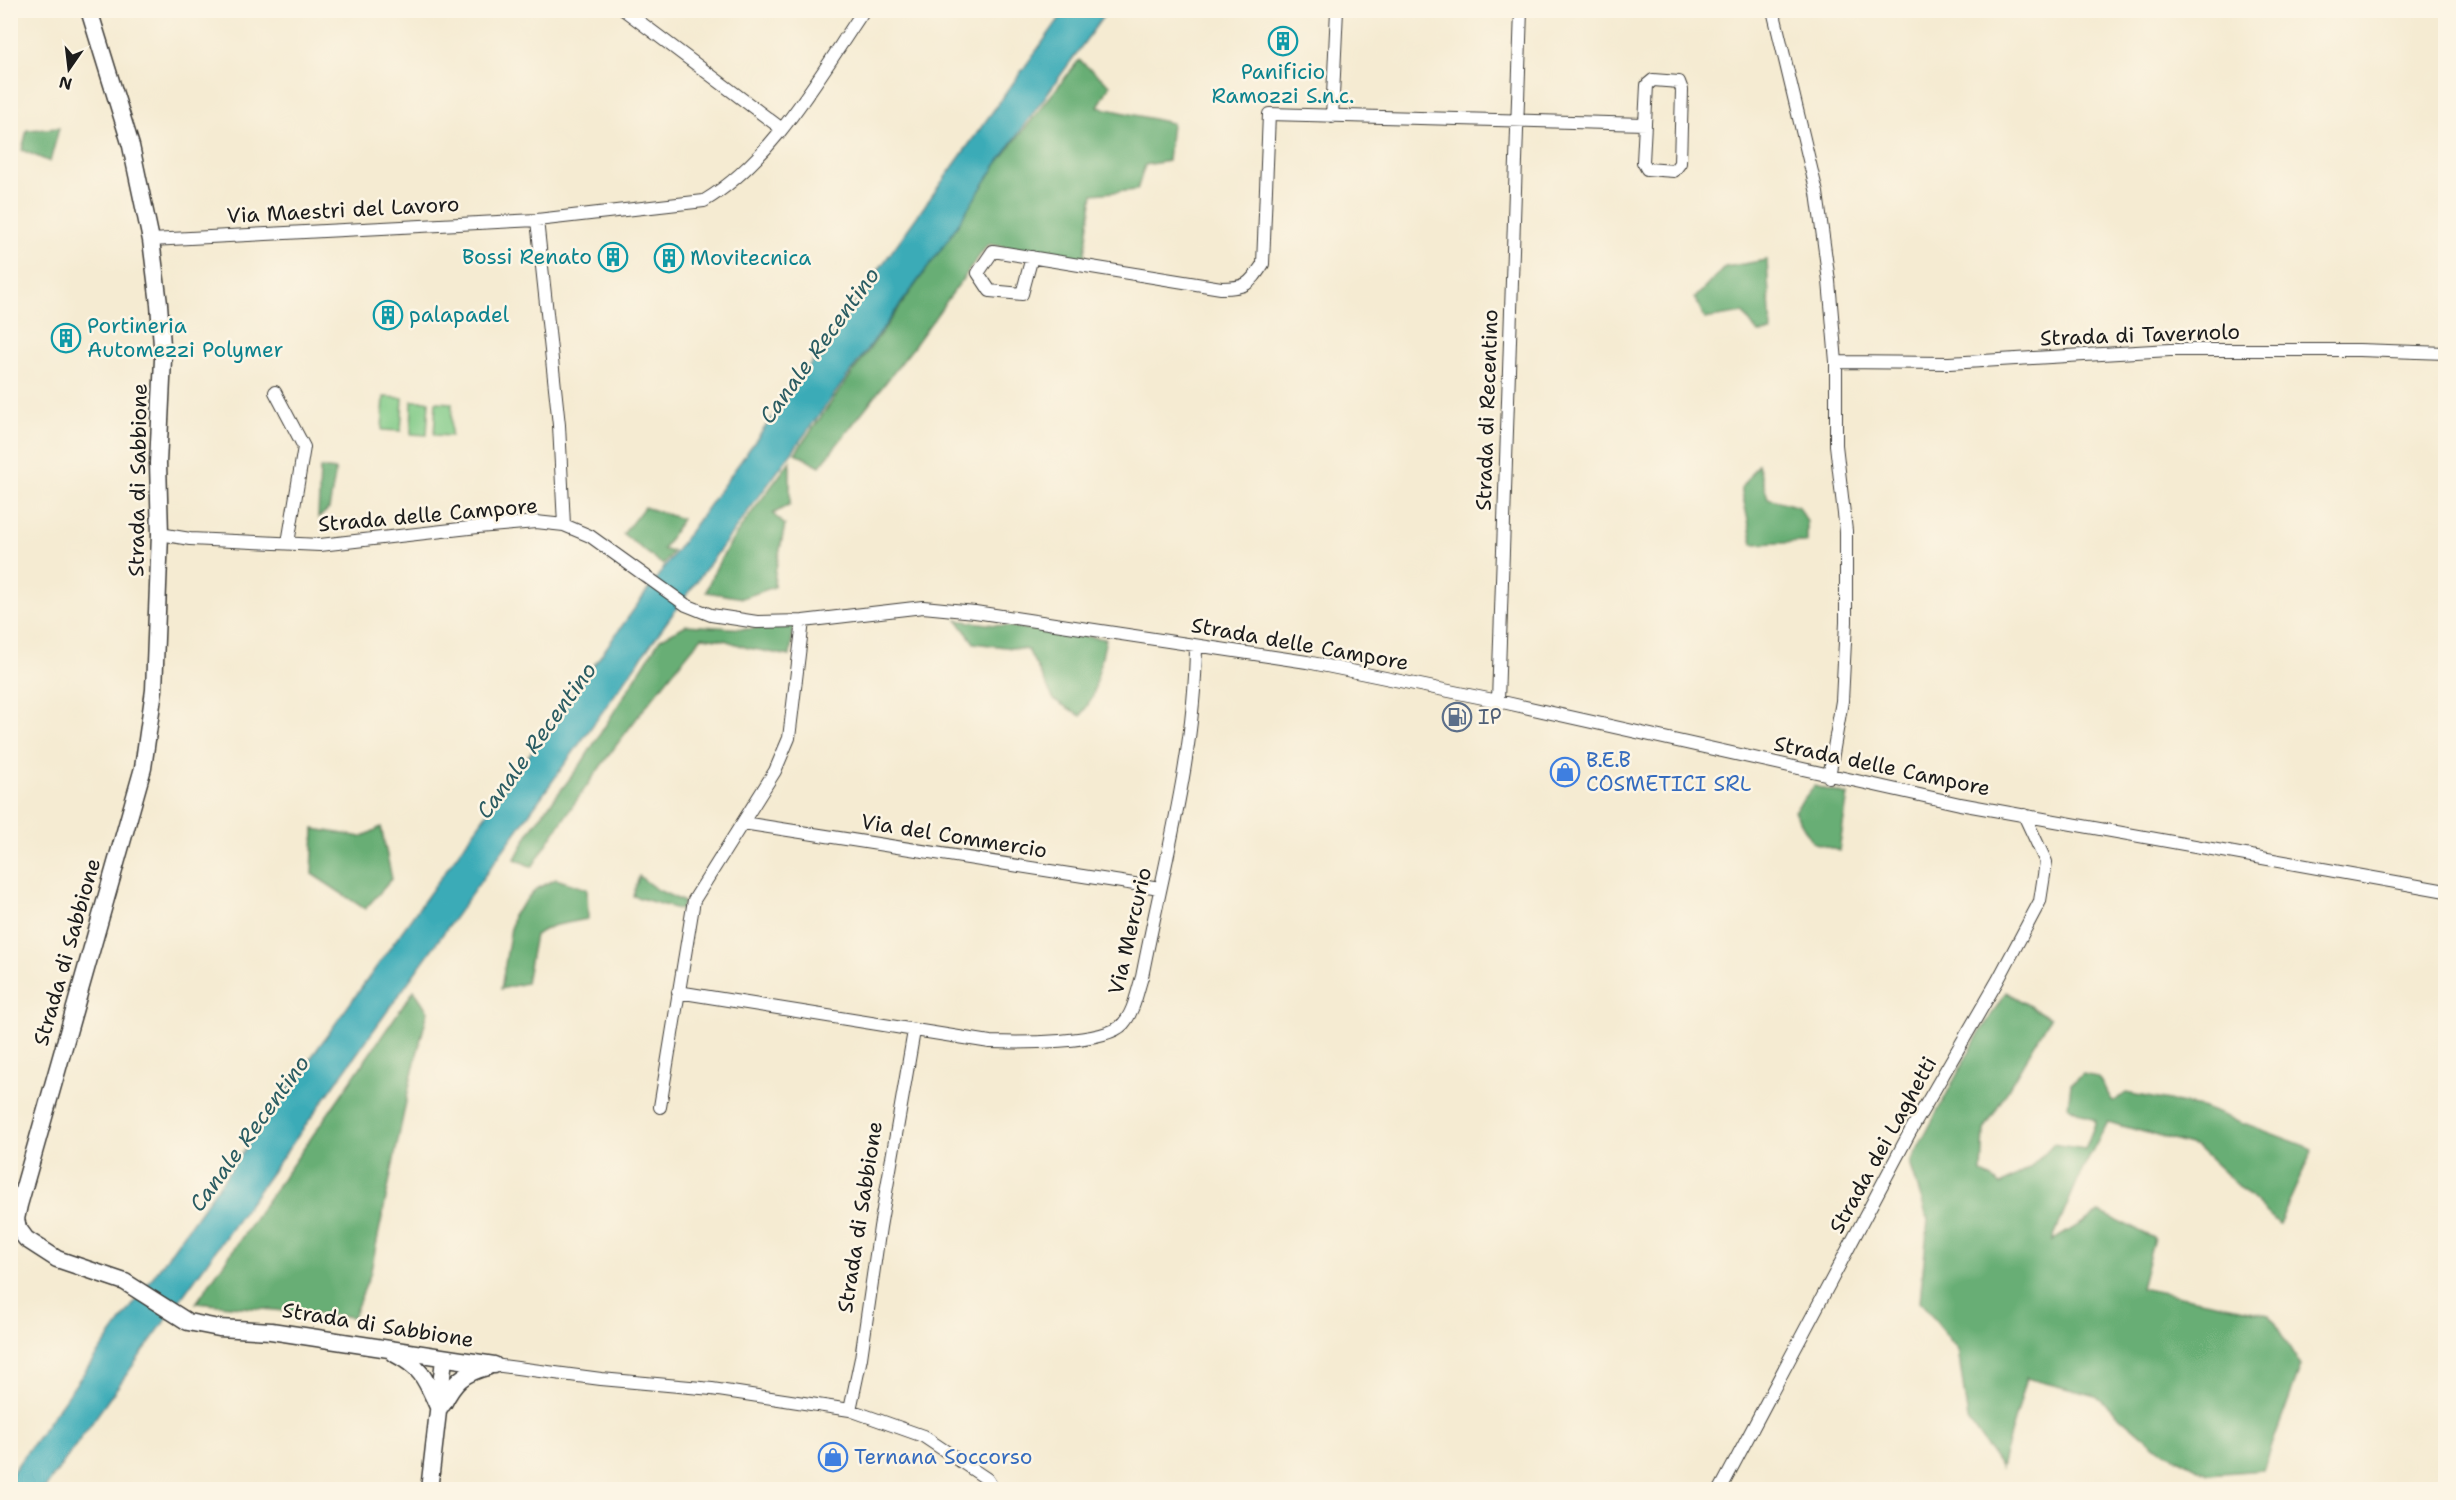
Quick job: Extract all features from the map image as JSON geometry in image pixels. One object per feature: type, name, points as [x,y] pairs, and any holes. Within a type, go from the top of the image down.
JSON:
[{"type":"main road","name":"Strada di Sabbione","points":[[89,10],[131,146],[151,240],[159,304],[163,359],[158,463],[160,534],[154,690],[143,768],[14,1229],[57,1259],[135,1287],[188,1322],[219,1328],[271,1331],[494,1365]]},
{"type":"main road","points":[[384,1349],[412,1363],[426,1380],[440,1410]]},
{"type":"main road","points":[[429,1490],[440,1410],[444,1359]]},
{"type":"main road","points":[[440,1410],[448,1392],[469,1371],[494,1365]]},
{"type":"street","points":[[624,10],[782,129]]},
{"type":"street","name":"Via Maestri del Lavoro","points":[[151,240],[537,220],[704,201],[733,181],[756,161],[782,129],[864,10]]},
{"type":"street","points":[[1332,117],[1337,10]]},
{"type":"street","name":"Strada di Recentino","points":[[1498,701],[1521,10]]},
{"type":"street","points":[[1773,10],[1817,194],[1829,281],[1836,362],[1836,445],[1846,531],[1846,622],[1842,701],[1829,777]]},
{"type":"street","points":[[1653,80],[1679,82],[1682,90],[1680,163],[1674,171],[1647,169],[1643,162],[1645,124],[1647,85],[1653,80]]},
{"type":"street","points":[[1032,257],[1022,294],[990,291],[978,273],[993,251],[1032,257],[1221,288],[1241,288],[1252,280],[1263,264],[1269,114],[1645,124]]},
{"type":"street","points":[[537,220],[559,425],[564,525]]},
{"type":"street","name":"Strada di Tavernolo","points":[[1836,362],[1948,363],[2170,350],[2359,350],[2445,353]]},
{"type":"street","points":[[275,392],[304,447],[288,543]]},
{"type":"street","name":"Strada delle Campore","points":[[160,534],[190,539],[320,545],[536,522],[564,525],[590,536],[686,605],[711,615],[757,622],[803,621],[923,608],[975,612],[1307,662],[1498,701],[1829,777],[1960,804],[2445,891]]},
{"type":"street","points":[[660,1107],[694,900],[775,771],[789,738],[803,621]]},
{"type":"street","name":"Via Mercurio","points":[[678,992],[990,1042],[1036,1043],[1082,1038],[1122,1026],[1133,1007],[1142,977],[1184,774],[1196,685],[1196,646]]},
{"type":"street","name":"Strada dei Laghetti","points":[[1720,1490],[1910,1132],[1998,980],[2040,901],[2046,862],[2024,815]]},
{"type":"street","name":"Via del Commercio","points":[[743,823],[1160,888]]},
{"type":"street","name":"Strada di Sabbione","points":[[850,1410],[861,1358],[880,1227],[914,1031]]},
{"type":"street","name":"Strada di Sabbione","points":[[494,1365],[601,1379],[712,1389],[850,1410],[923,1436],[980,1474],[994,1490]]},
{"type":"green space","points":[[1079,60],[1110,85],[1098,107],[1172,123],[1168,161],[1145,165],[1137,190],[1093,194],[1084,261],[988,244],[912,349],[820,466],[795,453],[947,241],[996,165]]},
{"type":"green space","points":[[59,128],[50,162],[22,150],[27,130]]},
{"type":"green space","points":[[1767,260],[1771,332],[1758,333],[1743,313],[1705,319],[1695,298],[1725,267]]},
{"type":"green space","points":[[384,397],[403,398],[401,431],[382,430]]},
{"type":"green space","points":[[412,401],[429,401],[427,435],[411,434]]},
{"type":"green space","points":[[436,402],[452,403],[451,436],[434,435]]},
{"type":"green space","points":[[790,461],[790,504],[773,514],[785,525],[774,587],[743,598],[706,592],[732,541]]},
{"type":"green space","points":[[1758,464],[1768,498],[1799,507],[1807,522],[1807,542],[1753,544],[1741,488]]},
{"type":"green space","points":[[320,468],[336,470],[329,509],[318,518]]},
{"type":"green space","points":[[644,507],[682,519],[663,550],[673,551],[663,565],[623,534]]},
{"type":"green space","points":[[957,620],[1106,639],[1093,696],[1081,716],[1054,700],[1028,650],[974,643]]},
{"type":"green space","points":[[686,625],[747,629],[794,625],[790,656],[702,637],[613,750],[532,867],[515,859],[531,829],[581,764],[660,639]]},
{"type":"green space","points":[[1814,786],[1848,795],[1839,851],[1812,842],[1794,811]]},
{"type":"green space","points":[[381,827],[392,879],[365,909],[312,874],[314,829],[362,837]]},
{"type":"green space","points":[[639,876],[656,889],[684,902],[681,910],[633,896]]},
{"type":"green space","points":[[556,879],[587,889],[588,919],[552,926],[535,935],[526,983],[501,989],[513,915],[536,889]]},
{"type":"green space","points":[[414,990],[428,1011],[411,1078],[370,1275],[353,1317],[196,1303]]},
{"type":"green space","points":[[2006,992],[2050,1018],[1984,1130],[1982,1172],[2001,1185],[2030,1168],[2053,1144],[2085,1149],[2096,1121],[2068,1106],[2071,1084],[2083,1074],[2098,1077],[2113,1102],[2126,1093],[2201,1107],[2313,1149],[2279,1224],[2197,1147],[2108,1122],[2080,1175],[2052,1241],[2100,1212],[2154,1238],[2141,1288],[2269,1314],[2301,1366],[2263,1470],[2208,1474],[2155,1446],[2096,1396],[2026,1378],[2001,1467],[1968,1420],[1958,1350],[1920,1301],[1928,1220],[1910,1163],[1976,1039]]},
{"type":"water","points":[[1065,11],[1107,11],[996,165],[947,241],[669,619],[45,1488],[11,1490],[11,1474]]},
{"type":"place","name":"Panificio Ramozzi S.n.c.","points":[[1283,41]]},
{"type":"place","name":"Bossi Renato","points":[[613,257]]},
{"type":"place","name":"Movitecnica","points":[[669,258]]},
{"type":"place","name":"palapadel","points":[[388,315]]},
{"type":"place","name":"Portineria Automezzi Polymer","points":[[66,338]]},
{"type":"place","name":"IP","points":[[1457,717]]},
{"type":"place","name":"B.E.B COSMETICI SRL","points":[[1565,772]]},
{"type":"place","name":"Ternana Soccorso","points":[[833,1457]]},
{"type":"water label","name":"Canale Recentino","points":[[819,345]]},
{"type":"water label","name":"Canale Recentino","points":[[536,740]]},
{"type":"water label","name":"Canale Recentino","points":[[249,1133]]}]
